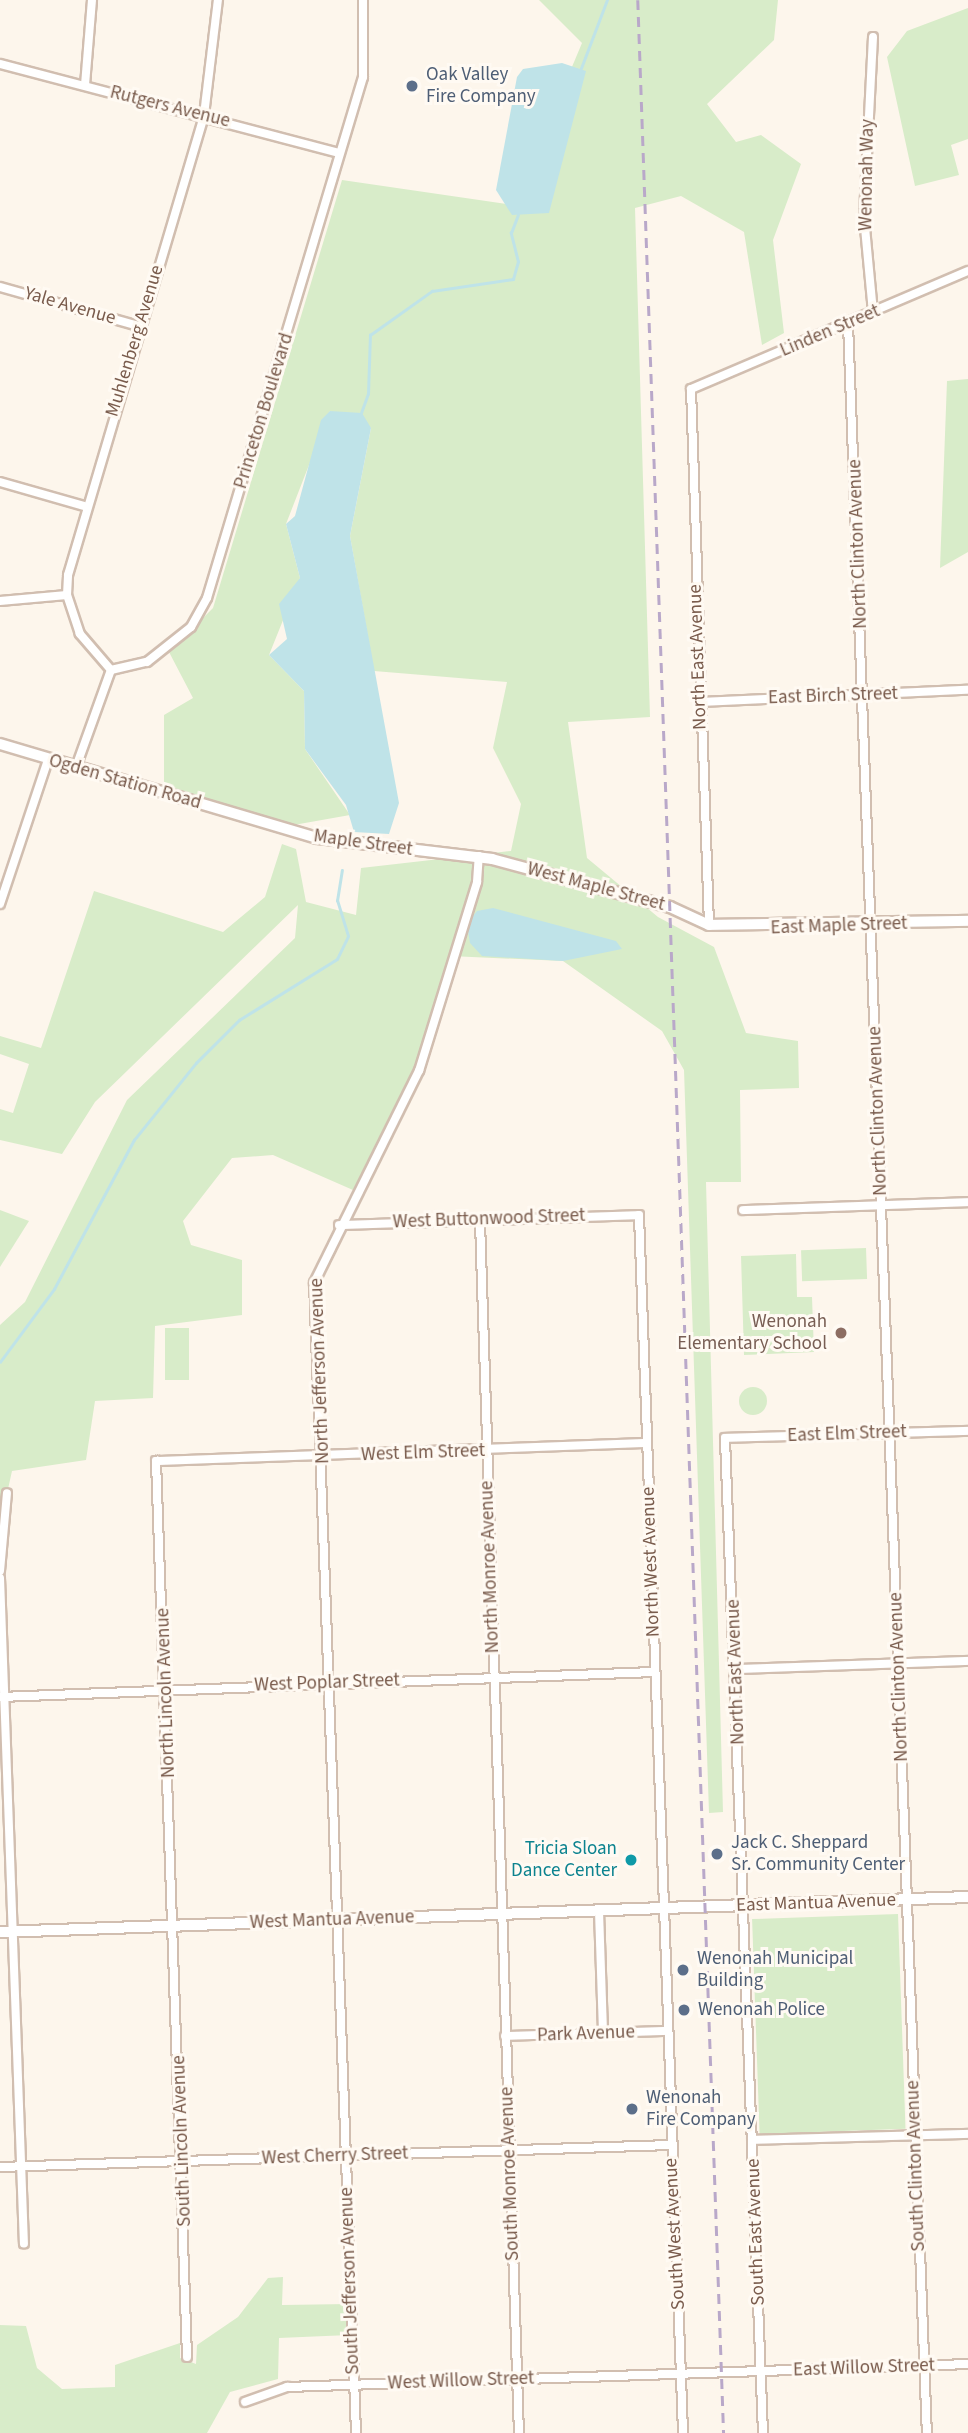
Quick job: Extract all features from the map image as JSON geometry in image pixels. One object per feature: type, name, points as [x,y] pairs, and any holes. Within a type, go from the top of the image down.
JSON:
[{"type":"street","points":[[85,85],[92,0]]},
{"type":"street","name":"Muhlenberg Avenue","points":[[67,595],[84,506],[204,115],[218,0]]},
{"type":"street","name":"Princeton Boulevard","points":[[111,670],[147,662],[191,627],[204,604],[366,58],[363,0]]},
{"type":"street","name":"Wenonah Way","points":[[873,37],[864,217],[873,312]]},
{"type":"street","name":"Rutgers Avenue","points":[[0,65],[204,115],[339,153]]},
{"type":"street","name":"Linden Street","points":[[691,389],[968,271]]},
{"type":"street","name":"Yale Avenue","points":[[0,286],[139,326]]},
{"type":"street","name":"North Clinton Avenue","points":[[848,323],[907,1899]]},
{"type":"street","name":"North East Avenue","points":[[691,389],[699,702],[709,925]]},
{"type":"street","points":[[0,482],[84,506]]},
{"type":"street","points":[[0,601],[67,595],[93,656],[111,670],[76,767]]},
{"type":"street","name":"East Birch Street","points":[[699,702],[968,690]]},
{"type":"street","name":"Ogden Station Road","points":[[0,744],[250,818]]},
{"type":"street","points":[[0,904],[48,760]]},
{"type":"street","name":"Maple Street","points":[[250,818],[347,844],[479,856]]},
{"type":"street","name":"West Maple Street","points":[[479,856],[670,907],[709,925]]},
{"type":"street","name":"North Jefferson Avenue","points":[[337,1920],[331,1683],[314,1283],[339,1224],[419,1071],[477,881],[479,856]]},
{"type":"street","name":"East Maple Street","points":[[709,925],[872,924],[968,920]]},
{"type":"street","points":[[743,1210],[968,1202]]},
{"type":"street","name":"West Buttonwood Street","points":[[339,1224],[639,1215]]},
{"type":"street","name":"North West Avenue","points":[[639,1215],[663,1908]]},
{"type":"street","name":"North Monroe Avenue","points":[[480,1221],[500,1914]]},
{"type":"street","name":"East Elm Street","points":[[725,1438],[968,1431]]},
{"type":"street","name":"North East Avenue","points":[[725,1438],[736,1669],[743,1906]]},
{"type":"street","name":"West Elm Street","points":[[156,1461],[647,1443]]},
{"type":"street","name":"North Lincoln Avenue","points":[[156,1461],[175,1926]]},
{"type":"street","points":[[0,1571],[7,1493]]},
{"type":"street","points":[[0,1578],[2,1697],[24,2244]]},
{"type":"street","points":[[736,1669],[968,1661]]},
{"type":"street","name":"West Poplar Street","points":[[2,1697],[655,1672]]},
{"type":"street","name":"East Mantua Avenue","points":[[663,1908],[968,1897]]},
{"type":"street","name":"South Clinton Avenue","points":[[907,1899],[927,2433]]},
{"type":"street","name":"South East Avenue","points":[[743,1906],[763,2433]]},
{"type":"street","name":"West Mantua Avenue","points":[[0,1932],[663,1908]]},
{"type":"street","name":"South West Avenue","points":[[663,1908],[683,2433]]},
{"type":"street","points":[[599,1911],[603,2033]]},
{"type":"street","name":"South Monroe Avenue","points":[[500,1914],[519,2433]]},
{"type":"street","name":"South Jefferson Avenue","points":[[337,1920],[356,2433]]},
{"type":"street","name":"South Lincoln Avenue","points":[[175,1926],[187,2357]]},
{"type":"street","name":"Park Avenue","points":[[505,2036],[667,2031]]},
{"type":"street","points":[[752,2140],[968,2134]]},
{"type":"street","name":"West Cherry Street","points":[[0,2167],[671,2145]]},
{"type":"street","name":"East Willow Street","points":[[681,2374],[968,2364]]},
{"type":"street","name":"West Willow Street","points":[[245,2402],[264,2390],[681,2374]]},
{"type":"green space","points":[[539,0],[778,0],[774,40],[707,104],[736,142],[761,135],[801,164],[773,240],[784,333],[762,345],[744,232],[681,196],[635,208],[650,717],[568,722],[587,858],[658,917],[714,947],[746,1033],[798,1041],[799,1088],[740,1090],[741,1182],[706,1182],[723,1812],[709,1813],[684,1070],[662,1031],[563,961],[450,956],[413,1083],[353,1190],[273,1155],[232,1158],[183,1221],[191,1245],[242,1260],[242,1315],[155,1326],[153,1398],[95,1401],[86,1460],[12,1471],[0,1525],[0,1325],[25,1302],[127,1100],[295,938],[298,905],[95,1102],[62,1154],[0,1140],[0,1109],[13,1113],[29,1064],[0,1054],[0,1036],[41,1048],[94,891],[223,932],[265,897],[282,844],[296,849],[306,902],[356,915],[361,868],[511,851],[521,804],[493,748],[507,682],[374,671],[350,536],[371,428],[330,411],[286,524],[300,578],[269,655],[304,691],[305,749],[350,815],[288,826],[164,790],[164,715],[193,698],[169,652],[213,608],[342,180],[514,205],[582,43]]},
{"type":"green space","points":[[968,8],[968,139],[951,145],[959,175],[915,186],[887,57],[907,31]]},
{"type":"green space","points":[[968,379],[968,552],[940,568],[947,381]]},
{"type":"green space","points":[[0,1210],[29,1221],[0,1267]]},
{"type":"green space","points":[[866,1248],[867,1279],[802,1281],[801,1250]]},
{"type":"green space","points":[[796,1254],[797,1297],[812,1297],[814,1352],[744,1355],[741,1256]]},
{"type":"green space","points":[[165,1328],[189,1328],[189,1380],[165,1380]]},
{"type":"green space","points":[[753,1387],[763,1391],[767,1401],[763,1411],[753,1415],[743,1411],[739,1401],[743,1391]]},
{"type":"green space","points":[[898,1914],[906,2129],[760,2134],[752,1919]]},
{"type":"green space","points":[[283,2277],[282,2305],[349,2304],[349,2335],[279,2338],[278,2379],[230,2392],[207,2433],[0,2433],[0,2325],[26,2326],[37,2368],[62,2389],[115,2387],[115,2365],[180,2343],[180,2358],[196,2364],[197,2345],[238,2317],[268,2278]]},
{"type":"water","points":[[562,63],[586,71],[549,213],[512,215],[496,190],[517,77],[523,69]]},
{"type":"water","points":[[330,411],[362,413],[371,428],[350,536],[399,803],[389,834],[354,832],[346,805],[305,749],[304,691],[269,655],[287,639],[279,604],[300,578],[286,524],[295,516],[321,420]]},
{"type":"water","points":[[493,908],[616,941],[622,949],[563,961],[482,956],[470,943],[467,924],[477,911]]},
{"type":"waterway","points":[[580,71],[607,0]]},
{"type":"waterway","points":[[361,413],[368,394],[370,335],[432,291],[513,279],[518,262],[511,233],[518,215]]},
{"type":"waterway","points":[[0,1362],[54,1289],[134,1140],[196,1063],[239,1020],[337,959],[348,936],[337,901],[342,870]]},
{"type":"railway","points":[[638,0],[724,2433]]},
{"type":"place","name":"Oak Valley Fire Company","points":[[412,86]]},
{"type":"place","name":"Wenonah Elementary School","points":[[841,1333]]},
{"type":"place","name":"Jack C. Sheppard Sr. Community Center","points":[[717,1854]]},
{"type":"place","name":"Tricia Sloan Dance Center","points":[[631,1860]]},
{"type":"place","name":"Wenonah Municipal Building","points":[[683,1970]]},
{"type":"place","name":"Wenonah Police","points":[[684,2010]]},
{"type":"place","name":"Wenonah Fire Company","points":[[632,2109]]}]
